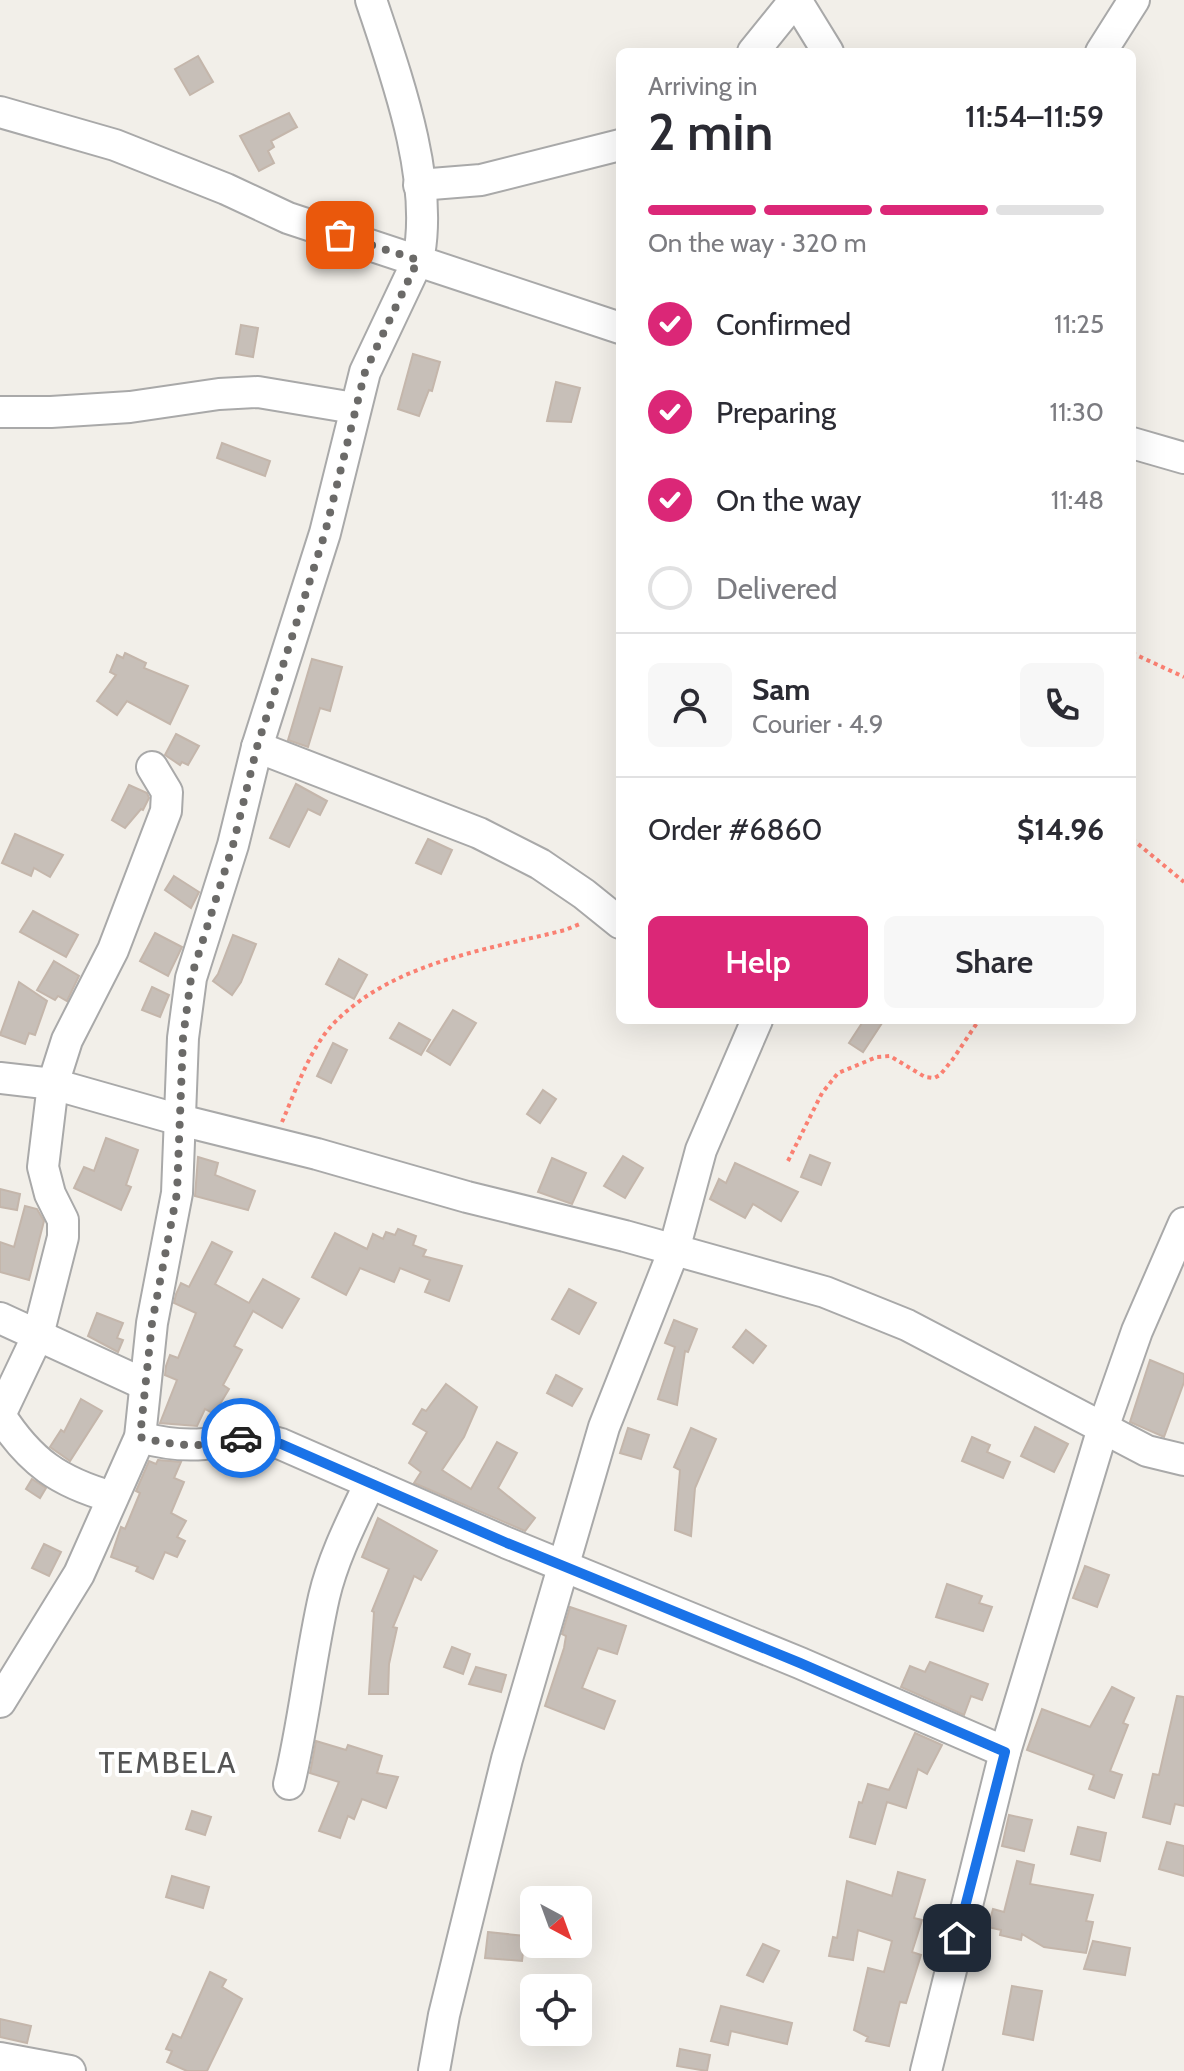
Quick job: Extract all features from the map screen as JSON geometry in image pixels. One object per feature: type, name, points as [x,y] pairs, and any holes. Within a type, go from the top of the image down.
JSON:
[{"type":"street","points":[[0,1702],[79,1574],[140,1437],[152,1323],[177,1193],[183,1038],[191,978],[233,845],[257,747],[325,533],[354,408],[375,349],[418,260],[422,243],[419,185],[408,120],[371,0]]},
{"type":"street","points":[[756,48],[795,0],[825,48]]},
{"type":"street","points":[[1104,48],[1134,0]]},
{"type":"street","points":[[0,112],[115,145],[226,189],[288,218],[616,327]]},
{"type":"street","points":[[419,185],[481,180],[616,146]]},
{"type":"street","points":[[0,412],[130,407],[219,394],[258,392],[354,408]]},
{"type":"street","points":[[1136,444],[1184,458]]},
{"type":"street","points":[[257,747],[479,833],[540,864],[613,918]]},
{"type":"street","points":[[112,1497],[82,1488],[48,1470],[21,1446],[0,1415],[38,1335],[63,1237],[63,1220],[50,1194],[43,1167],[53,1084],[67,1040],[113,950],[166,811],[167,792],[152,767]]},
{"type":"street","points":[[434,2071],[444,2015],[507,1759],[604,1427],[674,1250],[701,1150],[755,1024]]},
{"type":"street","points":[[0,1078],[53,1084],[467,1197],[766,1274],[870,1309],[907,1325],[1147,1451],[1184,1460]]},
{"type":"street","points":[[926,2071],[1005,1752],[1103,1428],[1137,1331],[1184,1223]]},
{"type":"street","points":[[0,1318],[144,1384]]},
{"type":"street","points":[[140,1437],[186,1445],[233,1438],[261,1438],[281,1444],[1005,1752]]},
{"type":"street","points":[[289,1784],[325,1594],[352,1521],[370,1483]]},
{"type":"street","points":[[0,2058],[70,2071]]},
{"type":"path","points":[[1136,655],[1184,677]]},
{"type":"path","points":[[1136,842],[1184,882]]},
{"type":"path","points":[[272,1142],[315,1050],[333,1024],[370,993],[392,980],[451,959],[613,918]]},
{"type":"path","points":[[788,1161],[822,1093],[838,1073],[877,1057],[890,1056],[925,1077],[934,1078],[953,1059],[976,1024]]},
{"type":"building","points":[[198,56],[213,82],[190,95],[175,69]]},
{"type":"building","points":[[289,113],[297,127],[271,141],[274,147],[268,151],[274,163],[259,171],[240,136]]},
{"type":"building","points":[[241,325],[258,328],[253,357],[236,354]]},
{"type":"building","points":[[413,354],[440,362],[432,391],[429,390],[419,416],[398,409]]},
{"type":"building","points":[[556,382],[580,388],[571,422],[547,421]]},
{"type":"building","points":[[222,443],[270,461],[265,476],[217,458]]},
{"type":"building","points":[[125,653],[146,663],[144,668],[188,686],[170,724],[127,701],[117,715],[97,701],[116,675],[110,672],[117,655],[123,658]]},
{"type":"building","points":[[312,659],[342,667],[330,711],[320,708],[308,747],[288,740]]},
{"type":"building","points":[[176,734],[199,746],[188,765],[182,762],[180,765],[165,755]]},
{"type":"building","points":[[296,784],[327,801],[320,815],[308,809],[289,847],[270,838]]},
{"type":"building","points":[[129,785],[147,793],[149,798],[143,810],[125,828],[112,820]]},
{"type":"building","points":[[15,834],[63,855],[50,877],[34,868],[31,876],[2,863]]},
{"type":"building","points":[[428,839],[452,850],[441,874],[416,863]]},
{"type":"building","points":[[174,876],[199,892],[191,908],[165,890]]},
{"type":"building","points":[[33,911],[78,935],[66,957],[20,932]]},
{"type":"building","points":[[155,933],[182,947],[168,976],[140,961]]},
{"type":"building","points":[[233,935],[256,944],[241,982],[232,995],[213,981]]},
{"type":"building","points":[[339,959],[367,975],[354,999],[326,984]]},
{"type":"building","points":[[54,961],[79,976],[67,1001],[58,996],[55,1000],[37,990]]},
{"type":"building","points":[[19,982],[47,1001],[35,1035],[29,1033],[25,1044],[0,1035]]},
{"type":"building","points":[[152,987],[169,995],[160,1017],[142,1010]]},
{"type":"building","points":[[453,1010],[476,1023],[450,1065],[427,1051]]},
{"type":"building","points":[[399,1023],[430,1040],[421,1055],[390,1038]]},
{"type":"building","points":[[861,1024],[881,1024],[863,1052],[849,1043]]},
{"type":"building","points":[[333,1043],[347,1050],[331,1083],[317,1076]]},
{"type":"building","points":[[543,1090],[556,1099],[540,1123],[527,1114]]},
{"type":"building","points":[[106,1138],[138,1150],[126,1185],[131,1187],[121,1210],[74,1188],[84,1167],[94,1171]]},
{"type":"building","points":[[810,1155],[830,1163],[821,1185],[801,1177]]},
{"type":"building","points":[[623,1156],[643,1168],[625,1198],[604,1186]]},
{"type":"building","points":[[198,1157],[218,1163],[215,1175],[255,1191],[248,1210],[195,1196]]},
{"type":"building","points":[[552,1158],[586,1173],[572,1204],[538,1192]]},
{"type":"building","points":[[735,1163],[798,1192],[781,1221],[753,1204],[745,1218],[710,1199],[719,1179],[726,1183]]},
{"type":"building","points":[[0,1189],[20,1194],[17,1210],[0,1207]]},
{"type":"building","points":[[25,1206],[37,1209],[44,1221],[29,1280],[0,1272],[0,1242],[14,1247]]},
{"type":"building","points":[[398,1229],[416,1236],[413,1245],[426,1250],[423,1256],[462,1266],[449,1301],[425,1292],[430,1280],[400,1268],[394,1282],[360,1268],[346,1295],[312,1277],[335,1233],[367,1249],[373,1234],[383,1239],[386,1232],[395,1235]]},
{"type":"building","points":[[212,1242],[232,1252],[215,1284],[249,1303],[263,1279],[299,1299],[282,1328],[253,1311],[234,1346],[242,1350],[223,1385],[229,1389],[214,1414],[205,1409],[197,1426],[160,1423],[177,1380],[165,1375],[166,1366],[170,1355],[178,1358],[196,1313],[174,1303],[176,1294],[181,1283],[189,1287]]},
{"type":"building","points":[[569,1289],[596,1303],[579,1334],[552,1319]]},
{"type":"building","points":[[97,1313],[123,1323],[117,1338],[123,1340],[118,1352],[88,1336]]},
{"type":"building","points":[[674,1320],[697,1329],[688,1352],[685,1351],[677,1405],[658,1399],[675,1347],[665,1343]]},
{"type":"building","points":[[746,1330],[766,1346],[753,1363],[733,1347]]},
{"type":"building","points":[[1150,1360],[1184,1374],[1184,1382],[1164,1437],[1130,1422]]},
{"type":"building","points":[[556,1375],[582,1389],[572,1406],[547,1393]]},
{"type":"building","points":[[446,1384],[477,1407],[464,1437],[442,1470],[471,1489],[497,1442],[517,1453],[498,1488],[535,1518],[525,1531],[414,1483],[421,1472],[409,1463],[427,1432],[413,1424],[422,1409],[426,1411]]},
{"type":"building","points":[[81,1399],[102,1411],[70,1461],[50,1447],[61,1430],[64,1432]]},
{"type":"building","points":[[1035,1427],[1068,1444],[1054,1472],[1021,1456]]},
{"type":"building","points":[[628,1428],[649,1435],[641,1459],[620,1453]]},
{"type":"building","points":[[691,1428],[716,1439],[695,1488],[691,1536],[675,1530],[680,1470],[674,1467]]},
{"type":"building","points":[[972,1437],[990,1445],[987,1452],[1010,1462],[1003,1478],[962,1461]]},
{"type":"building","points":[[158,1460],[181,1462],[174,1478],[184,1482],[171,1513],[186,1521],[177,1537],[185,1541],[177,1557],[165,1552],[153,1579],[136,1571],[138,1567],[111,1557],[121,1527],[125,1529],[140,1493],[136,1491],[149,1461],[156,1464]]},
{"type":"building","points":[[32,1479],[46,1488],[40,1498],[26,1489]]},
{"type":"building","points":[[378,1518],[437,1551],[421,1580],[414,1576],[393,1627],[397,1628],[389,1664],[388,1694],[369,1694],[372,1611],[389,1569],[362,1557]]},
{"type":"building","points":[[44,1544],[61,1552],[49,1576],[32,1568]]},
{"type":"building","points":[[1085,1566],[1109,1575],[1097,1607],[1073,1598]]},
{"type":"building","points":[[947,1584],[982,1596],[979,1603],[992,1607],[983,1631],[936,1617]]},
{"type":"building","points":[[570,1607],[626,1626],[617,1654],[598,1648],[582,1688],[615,1701],[604,1729],[545,1706],[564,1648],[566,1636],[562,1634]]},
{"type":"building","points":[[452,1647],[470,1654],[463,1674],[444,1667]]},
{"type":"building","points":[[930,1662],[988,1684],[982,1700],[971,1696],[964,1715],[901,1687],[910,1666],[925,1672]]},
{"type":"building","points":[[476,1667],[506,1675],[501,1692],[469,1684]]},
{"type":"building","points":[[1112,1687],[1134,1698],[1123,1723],[1128,1725],[1110,1771],[1122,1775],[1114,1798],[1089,1789],[1094,1775],[1027,1750],[1042,1709],[1090,1727]]},
{"type":"building","points":[[1177,1696],[1184,1697],[1184,1806],[1175,1804],[1170,1824],[1143,1817],[1153,1774],[1159,1775]]},
{"type":"building","points":[[915,1733],[942,1745],[927,1774],[918,1769],[906,1808],[887,1802],[875,1844],[850,1837],[859,1802],[862,1803],[868,1784],[889,1790]]},
{"type":"building","points":[[316,1741],[346,1750],[348,1745],[382,1756],[377,1773],[398,1777],[386,1808],[362,1799],[354,1819],[348,1816],[340,1838],[319,1831],[339,1782],[310,1773]]},
{"type":"building","points":[[192,1811],[211,1817],[205,1835],[186,1829]]},
{"type":"building","points":[[1009,1815],[1032,1820],[1024,1851],[1002,1846]]},
{"type":"building","points":[[1078,1827],[1106,1833],[1100,1861],[1071,1854]]},
{"type":"building","points":[[1167,1842],[1184,1846],[1184,1876],[1159,1869]]},
{"type":"building","points":[[1017,1861],[1034,1865],[1030,1884],[1093,1895],[1086,1921],[1093,1922],[1086,1953],[1044,1947],[1022,1934],[1021,1940],[1000,1935],[1001,1930],[988,1927],[993,1909],[1004,1912]]},
{"type":"building","points":[[898,1872],[925,1880],[914,1918],[922,1920],[912,1952],[921,1955],[906,2003],[900,2002],[889,2046],[866,2041],[868,2037],[854,2030],[868,1968],[884,1972],[892,1941],[858,1930],[853,1960],[829,1956],[833,1937],[837,1938],[847,1881],[892,1896]]},
{"type":"building","points":[[172,1876],[209,1887],[203,1908],[166,1897]]},
{"type":"building","points":[[488,1932],[520,1935],[522,1961],[485,1958]]},
{"type":"building","points":[[1093,1941],[1130,1948],[1125,1975],[1084,1969]]},
{"type":"building","points":[[763,1944],[779,1951],[763,1982],[747,1975]]},
{"type":"building","points":[[210,1972],[226,1980],[222,1987],[242,1999],[207,2071],[187,2071],[167,2062],[172,2051],[166,2049],[173,2034],[181,2038]]},
{"type":"building","points":[[1012,1986],[1042,1991],[1033,2040],[1003,2034]]},
{"type":"building","points":[[721,2006],[792,2023],[787,2044],[731,2031],[728,2045],[711,2041]]},
{"type":"building","points":[[0,2019],[31,2026],[27,2043],[0,2037]]},
{"type":"building","points":[[680,2049],[710,2055],[707,2071],[677,2066]]},
{"type":"way so far","points":[[241,1438],[186,1445],[140,1437],[144,1384],[152,1323],[177,1193],[183,1038],[191,978],[233,845],[257,747],[325,533],[365,372],[418,260],[340,235]]},
{"type":"district","name":"TEMBELA","points":[[168,1762]]},
{"type":"route","points":[[241,1438],[261,1438],[281,1444],[507,1543],[800,1663],[1005,1752],[957,1938]]}]
